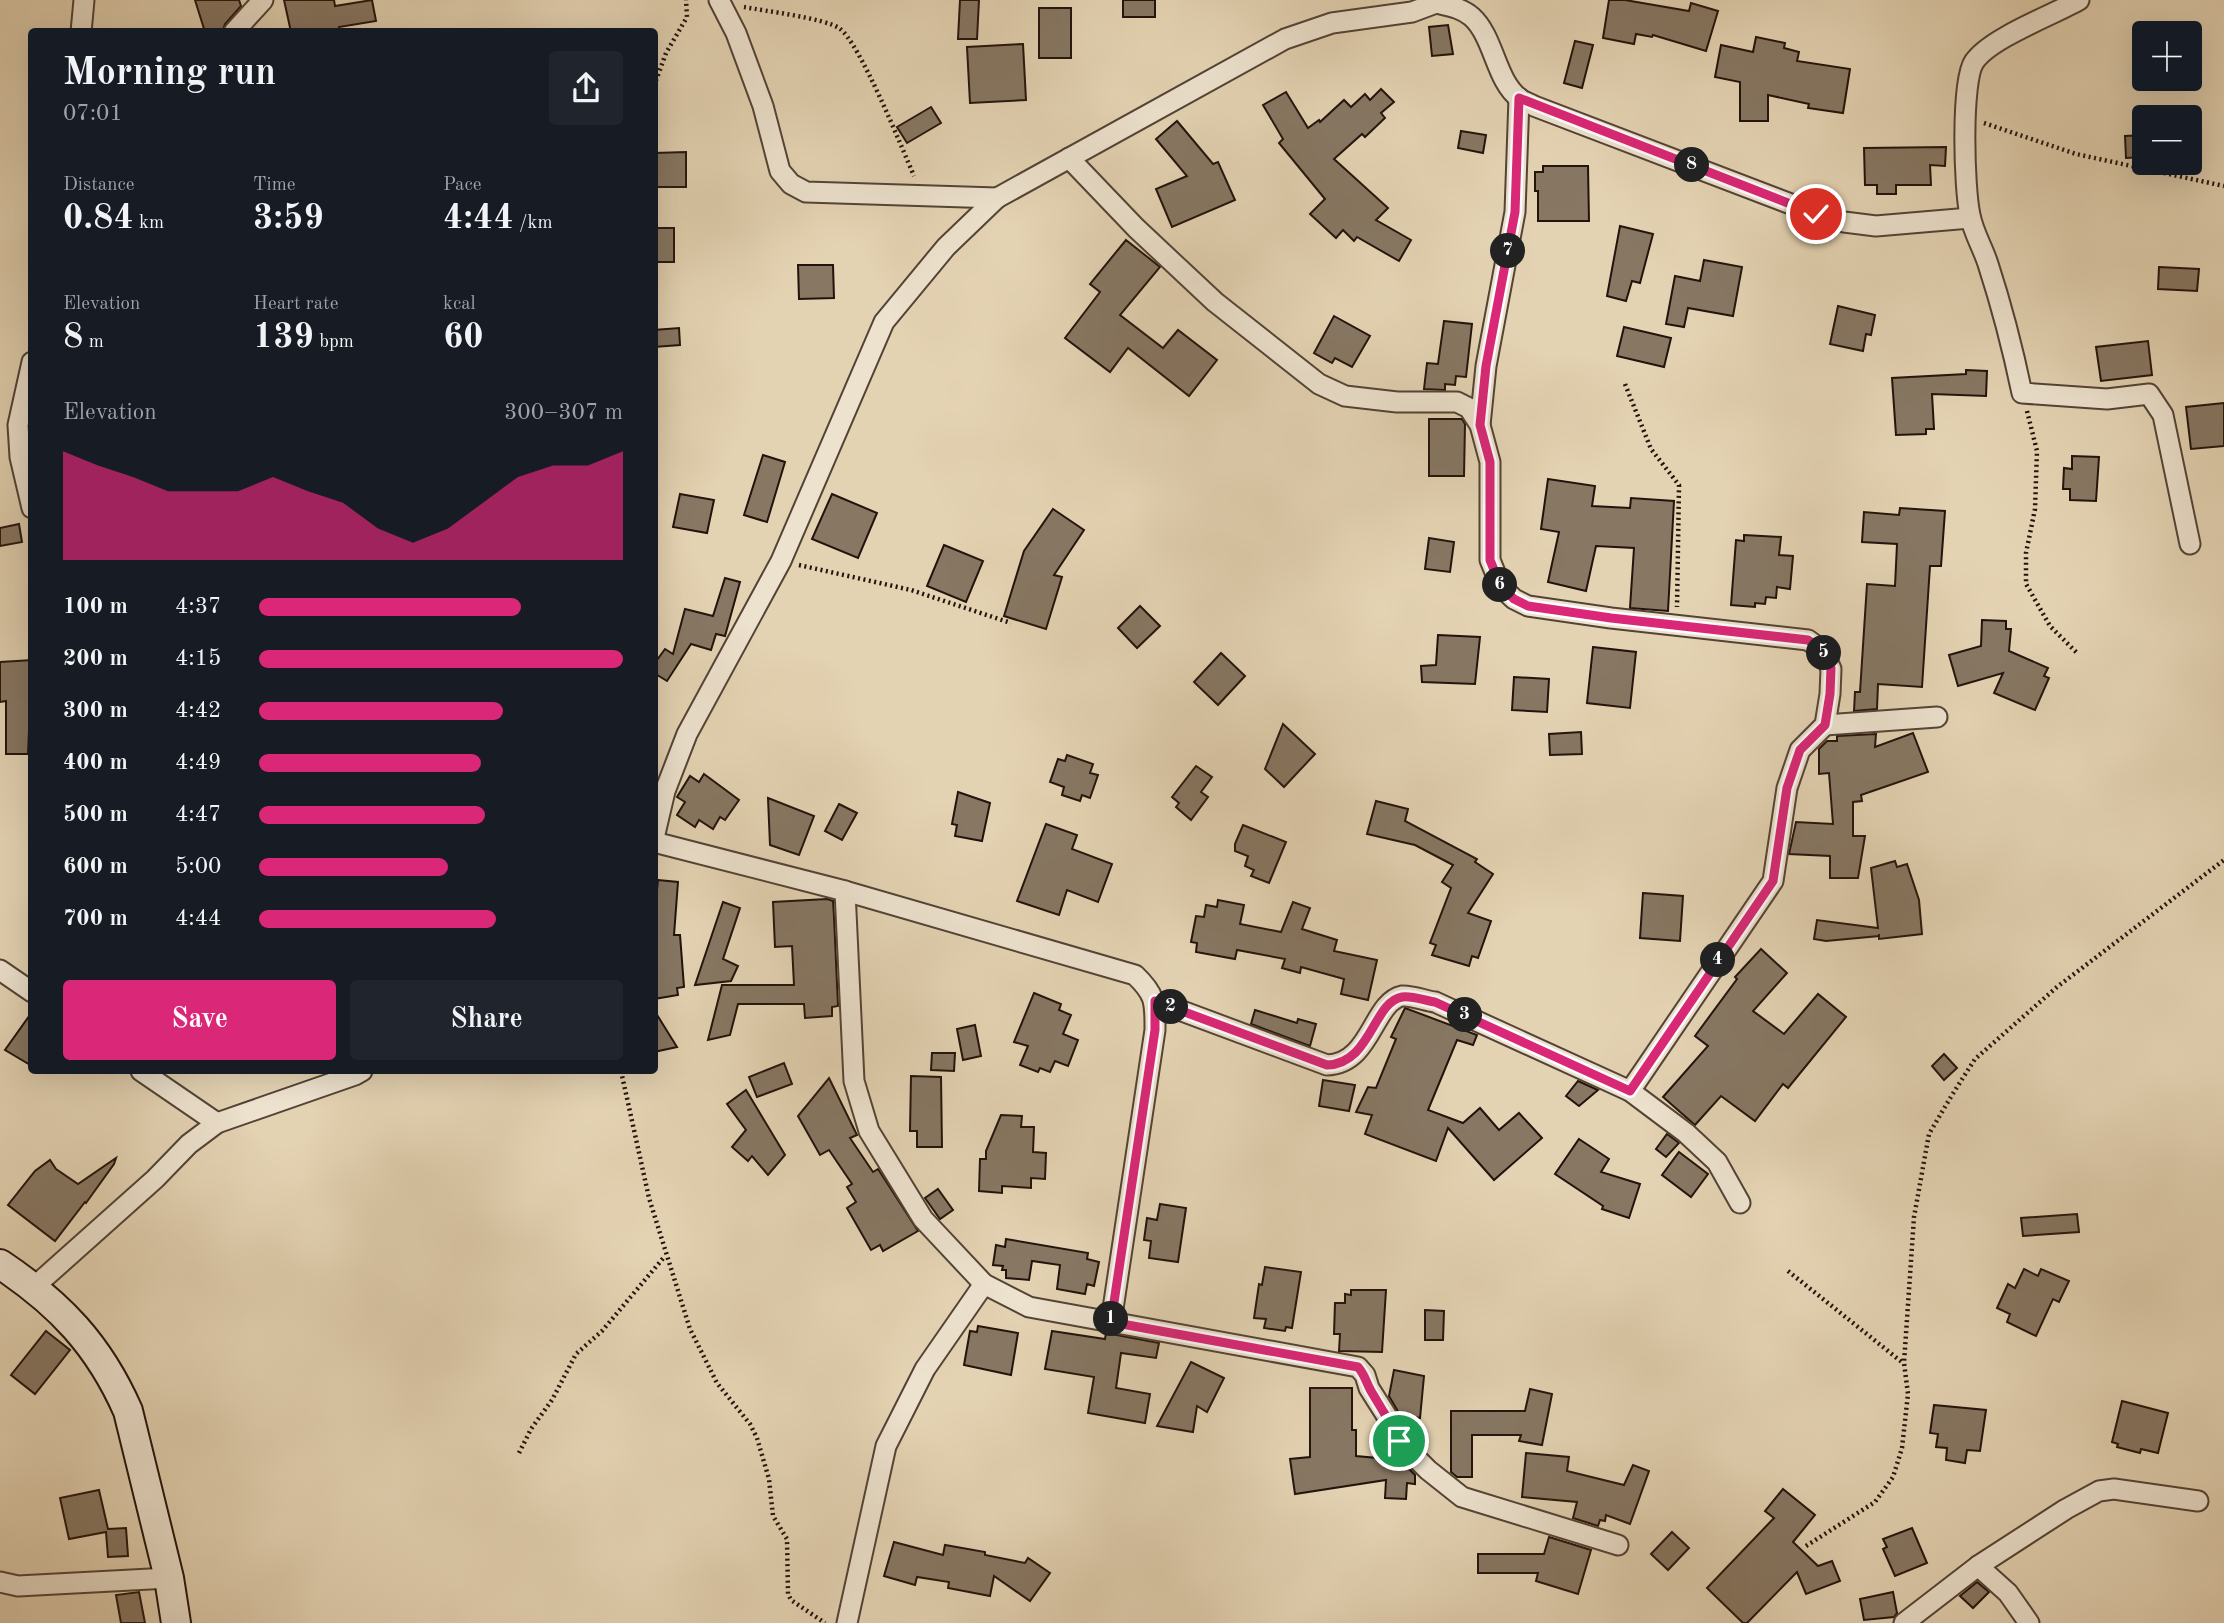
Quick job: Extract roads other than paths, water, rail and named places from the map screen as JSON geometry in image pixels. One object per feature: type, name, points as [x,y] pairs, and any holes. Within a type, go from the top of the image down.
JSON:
[{"type":"street","points":[[81,28],[84,0]]},
{"type":"street","points":[[238,28],[263,0]]},
{"type":"street","points":[[2080,0],[1983,51],[1973,63],[1968,77],[1966,118],[1966,192],[1970,218],[1988,263],[2014,352],[2022,393],[2107,399],[2149,394],[2163,415],[2190,544]]},
{"type":"street","points":[[719,1],[736,33],[762,106],[780,171],[791,184],[806,192],[997,198]]},
{"type":"street","points":[[658,822],[665,791],[687,734],[781,561],[884,322],[946,247],[997,198],[1285,39],[1332,23],[1412,12],[1437,2],[1457,8],[1473,17],[1486,37],[1509,86],[1519,98],[1816,214],[1844,222],[1876,226],[1970,218]]},
{"type":"street","points":[[1480,425],[1486,366],[1515,212],[1519,98]]},
{"type":"street","points":[[1069,158],[1136,228],[1215,302],[1319,384],[1345,396],[1397,402],[1457,402],[1469,408],[1480,425],[1490,462],[1490,560],[1501,587],[1514,599],[1528,606],[1808,640],[1823,650],[1831,668],[1825,725],[1800,750],[1787,788],[1773,881],[1630,1091]]},
{"type":"street","points":[[28,380],[18,425],[20,457],[28,491]]},
{"type":"street","points":[[1825,725],[1937,717]]},
{"type":"street","points":[[658,841],[845,891],[1136,975],[1149,988],[1155,1001],[1155,1030],[1111,1322]]},
{"type":"street","points":[[845,891],[854,1081],[869,1131],[923,1219],[984,1284],[1029,1307],[1358,1367],[1365,1375],[1369,1388],[1399,1441],[1428,1470],[1462,1497],[1618,1545]]},
{"type":"street","points":[[0,970],[28,989]]},
{"type":"street","points":[[1155,1001],[1327,1065],[1340,1065],[1352,1057],[1391,1003],[1403,996],[1435,1002],[1630,1091],[1686,1133],[1717,1162],[1740,1203]]},
{"type":"street","points":[[145,1074],[216,1123]]},
{"type":"street","points":[[34,1287],[155,1179],[189,1144],[216,1123],[357,1074]]},
{"type":"street","points":[[0,1264],[34,1287],[62,1311],[95,1349],[117,1385],[128,1411],[169,1578],[176,1623]]},
{"type":"street","points":[[847,1623],[886,1446],[925,1369],[984,1284]]},
{"type":"street","points":[[1904,1623],[1978,1566],[2066,1508],[2099,1491],[2114,1489],[2198,1501]]},
{"type":"street","points":[[1978,1566],[2008,1593],[2029,1623]]},
{"type":"street","points":[[0,1582],[18,1586],[169,1578]]}]
